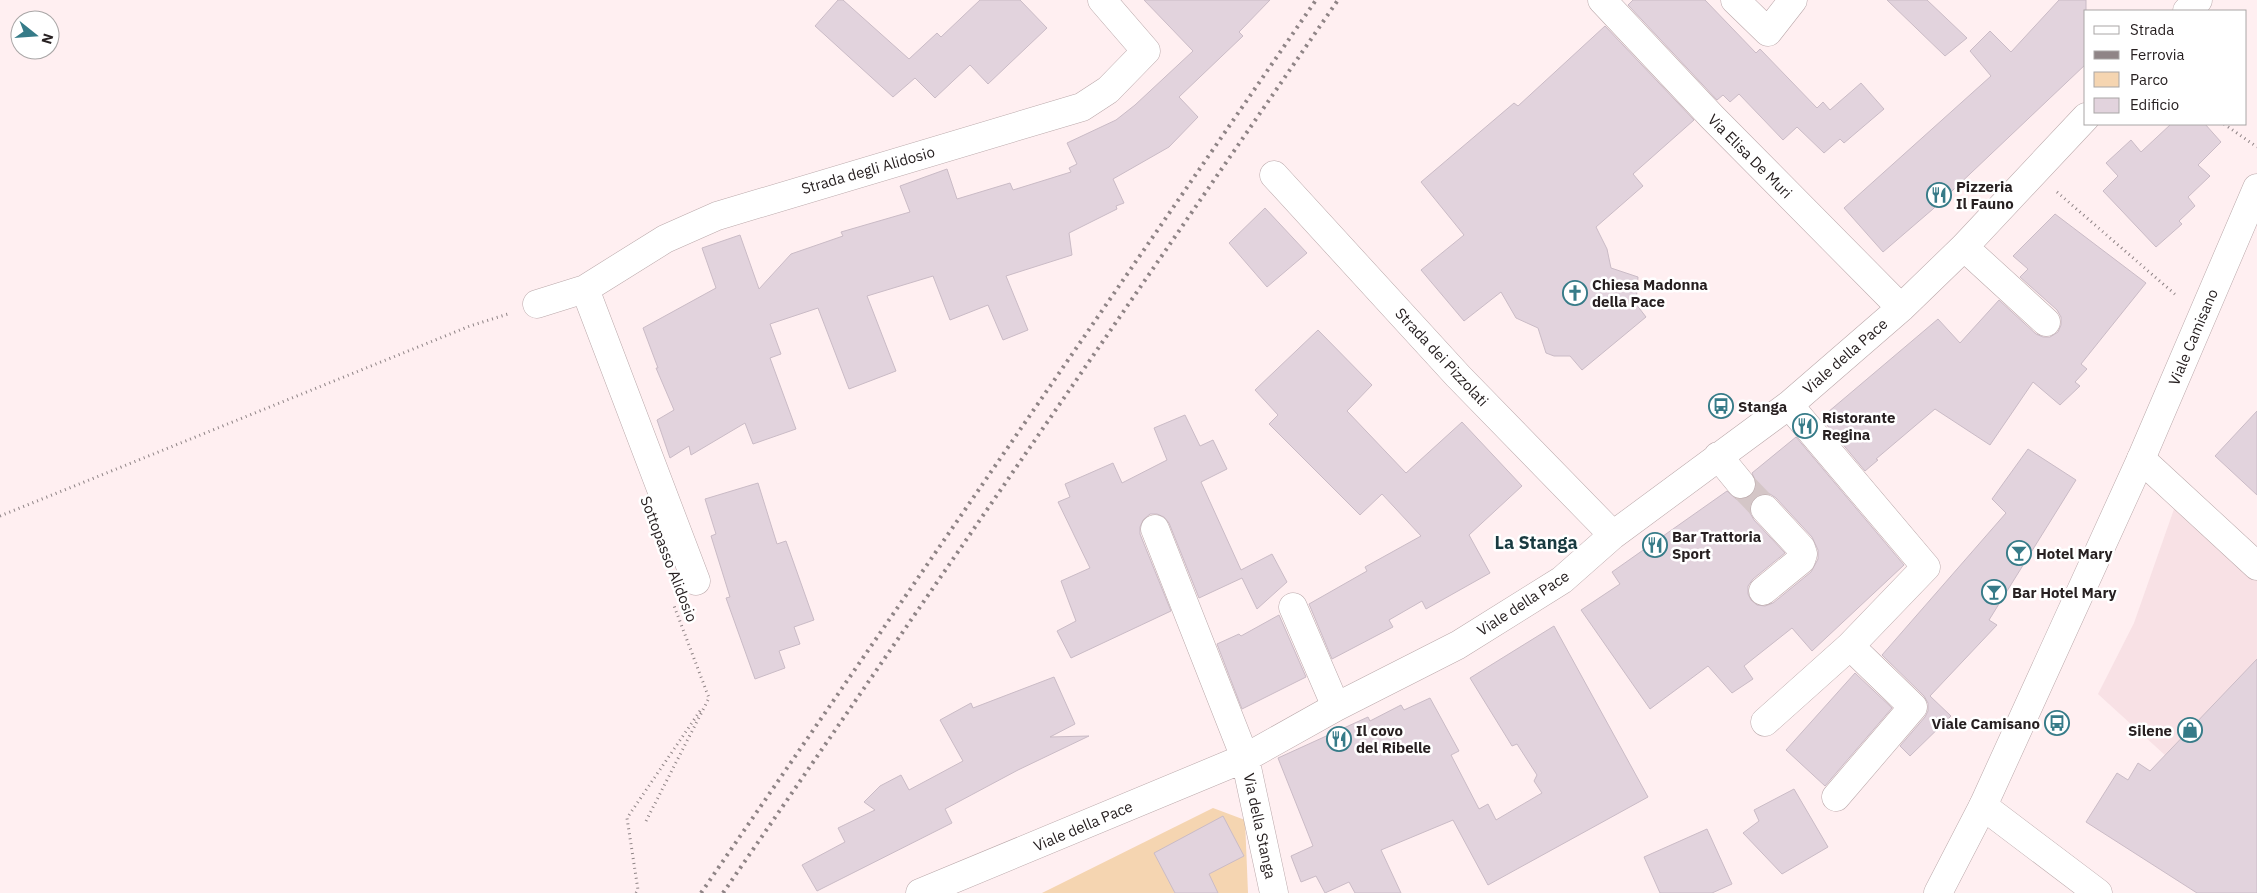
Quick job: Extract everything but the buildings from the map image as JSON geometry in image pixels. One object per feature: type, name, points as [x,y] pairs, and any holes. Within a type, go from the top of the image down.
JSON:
[{"type":"street","name":"Strada degli Alidosio","points":[[537,304],[585,289],[665,239],[717,216],[1082,107],[1108,90],[1146,50],[1102,0]]},
{"type":"street","name":"Via Elisa De Muri","points":[[1602,0],[1712,117],[1901,308]]},
{"type":"street","points":[[1735,0],[1768,32],[1793,0]]},
{"type":"street","points":[[2188,10],[2198,0]]},
{"type":"street","name":"Viale della Pace","points":[[920,893],[1245,758],[1336,707],[1458,645],[1554,585],[1613,535],[1789,405],[1901,308],[1964,247],[2084,119]]},
{"type":"street","name":"Strada dei Pizzolati","points":[[1274,175],[1458,376],[1613,535]]},
{"type":"street","name":"Viale Camisano","points":[[1938,893],[1983,806],[2141,459],[2257,188]]},
{"type":"street","points":[[1964,247],[2046,322]]},
{"type":"street","points":[[585,289],[696,581]]},
{"type":"street","points":[[1765,722],[1850,646],[1926,567],[1789,405]]},
{"type":"street","points":[[1718,456],[1741,484]]},
{"type":"street","points":[[2141,459],[2257,566]]},
{"type":"street","points":[[1763,591],[1800,560],[1803,554],[1801,548],[1765,509]]},
{"type":"street","points":[[1155,529],[1245,758]]},
{"type":"street","points":[[1293,607],[1336,707]]},
{"type":"street","points":[[1836,796],[1913,706],[1850,646]]},
{"type":"street","name":"Via della Stanga","points":[[1245,758],[1274,893]]},
{"type":"street","points":[[1983,806],[2098,893]]},
{"type":"path","points":[[2225,125],[2257,147]]},
{"type":"path","points":[[2033,172],[2202,318]]},
{"type":"path","points":[[0,516],[470,326],[537,304]]},
{"type":"path","name":"Sottopasso Alidosio","points":[[671,597],[710,698]]},
{"type":"path","points":[[646,821],[710,698]]},
{"type":"path","points":[[636,893],[638,890],[627,818],[710,698]]},
{"type":"shaded area","points":[[2180,492],[2257,564],[2257,839],[2098,694],[2134,623]]},
{"type":"green space","points":[[1213,808],[1245,820],[1248,893],[1042,893]]},
{"type":"tunnel","points":[[1741,484],[1765,509]]},
{"type":"railway","points":[[701,893],[1316,0]]},
{"type":"railway","points":[[723,893],[1338,0]]},
{"type":"place","name":"Pizzeria Il Fauno","points":[[1939,195]]},
{"type":"place","name":"Chiesa Madonna della Pace","points":[[1575,293]]},
{"type":"place","name":"Stanga","points":[[1721,406]]},
{"type":"place","name":"Ristorante Regina","points":[[1805,426]]},
{"type":"place","name":"Bar Trattoria Sport","points":[[1655,545]]},
{"type":"place","name":"Hotel Mary","points":[[2019,553]]},
{"type":"place","name":"Bar Hotel Mary","points":[[1994,592]]},
{"type":"place","name":"Viale Camisano","points":[[2057,723]]},
{"type":"place","name":"Silene","points":[[2190,730]]},
{"type":"place","name":"Il covo del Ribelle","points":[[1339,739]]},
{"type":"district","name":"La Stanga","points":[[1536,542]]}]
